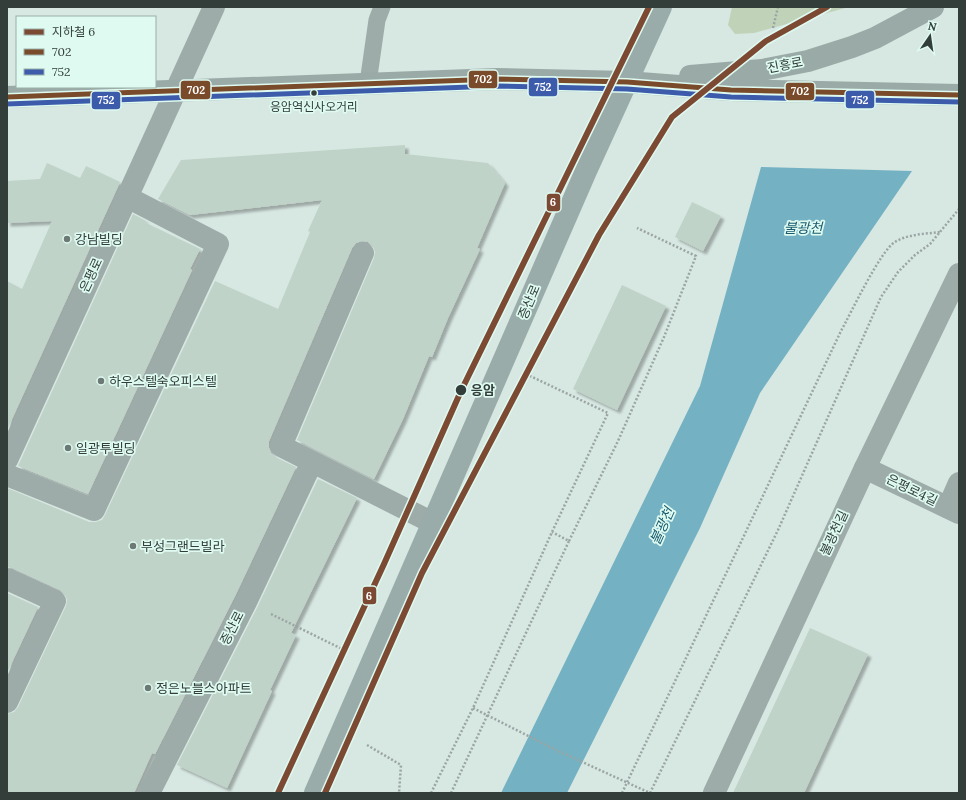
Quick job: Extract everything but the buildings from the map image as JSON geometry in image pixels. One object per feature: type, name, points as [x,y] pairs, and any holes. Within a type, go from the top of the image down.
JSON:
[{"type":"main road","name":"증산로","points":[[315,793],[584,177],[661,7]]},
{"type":"main road","name":"진흥로","points":[[627,82],[762,70],[808,61],[875,38],[933,7]]},
{"type":"main road","points":[[7,97],[497,79],[627,82],[731,90],[959,95]]},
{"type":"street","name":"은평로","points":[[7,460],[14,428],[127,197],[214,7]]},
{"type":"street","points":[[7,475],[94,510],[218,244],[127,197]]},
{"type":"street","points":[[362,253],[281,446],[433,523]]},
{"type":"street","name":"불광천길","points":[[714,793],[865,468],[959,275]]},
{"type":"street","name":"증산로","points":[[149,793],[246,602],[312,462]]},
{"type":"street","name":"은평로4길","points":[[865,468],[953,511]]},
{"type":"street","points":[[953,511],[959,483]]},
{"type":"street","points":[[7,579],[55,601],[7,702]]},
{"type":"lane","points":[[368,83],[377,20],[382,7]]},
{"type":"path","points":[[773,28],[778,7]]},
{"type":"path","points":[[473,708],[556,750],[650,793],[778,530],[881,297],[898,272],[915,255],[930,244],[959,209]]},
{"type":"path","points":[[452,793],[569,541],[618,441],[664,337],[696,256],[636,228]]},
{"type":"path","points":[[622,793],[841,331],[876,266],[894,242],[911,236],[940,232]]},
{"type":"path","points":[[431,793],[473,708],[552,532],[608,413],[503,363]]},
{"type":"path","points":[[552,532],[569,541]]},
{"type":"path","points":[[246,602],[372,664]]},
{"type":"path","points":[[342,731],[401,765],[399,793]]},
{"type":"green space","points":[[732,7],[849,7],[754,33],[735,34],[728,25]]},
{"type":"water","name":"불광천","points":[[761,167],[912,171],[760,393],[700,528],[567,793],[501,793],[700,386]]},
{"type":"metro line","name":"6","points":[[278,793],[384,564],[461,391],[649,7]]},
{"type":"metro line","name":"6","points":[[325,793],[422,573],[599,235],[672,117],[766,41],[827,7]]},
{"type":"transit line","name":"702","points":[[7,97],[497,79],[627,82],[731,90],[959,95]]},
{"type":"transit line","name":"752","points":[[7,104],[497,86],[627,89],[731,97],[959,102]]},
{"type":"place","name":"응암역신사오거리","points":[[314,93]]},
{"type":"place","name":"강남빌딩","points":[[67,239]]},
{"type":"place","name":"하우스텔숙오피스텔","points":[[101,381]]},
{"type":"place","name":"응암","points":[[461,390]]},
{"type":"place","name":"일광투빌딩","points":[[68,448]]},
{"type":"place","name":"부성그랜드빌라","points":[[133,546]]},
{"type":"place","name":"정은노블스아파트","points":[[148,688]]}]
